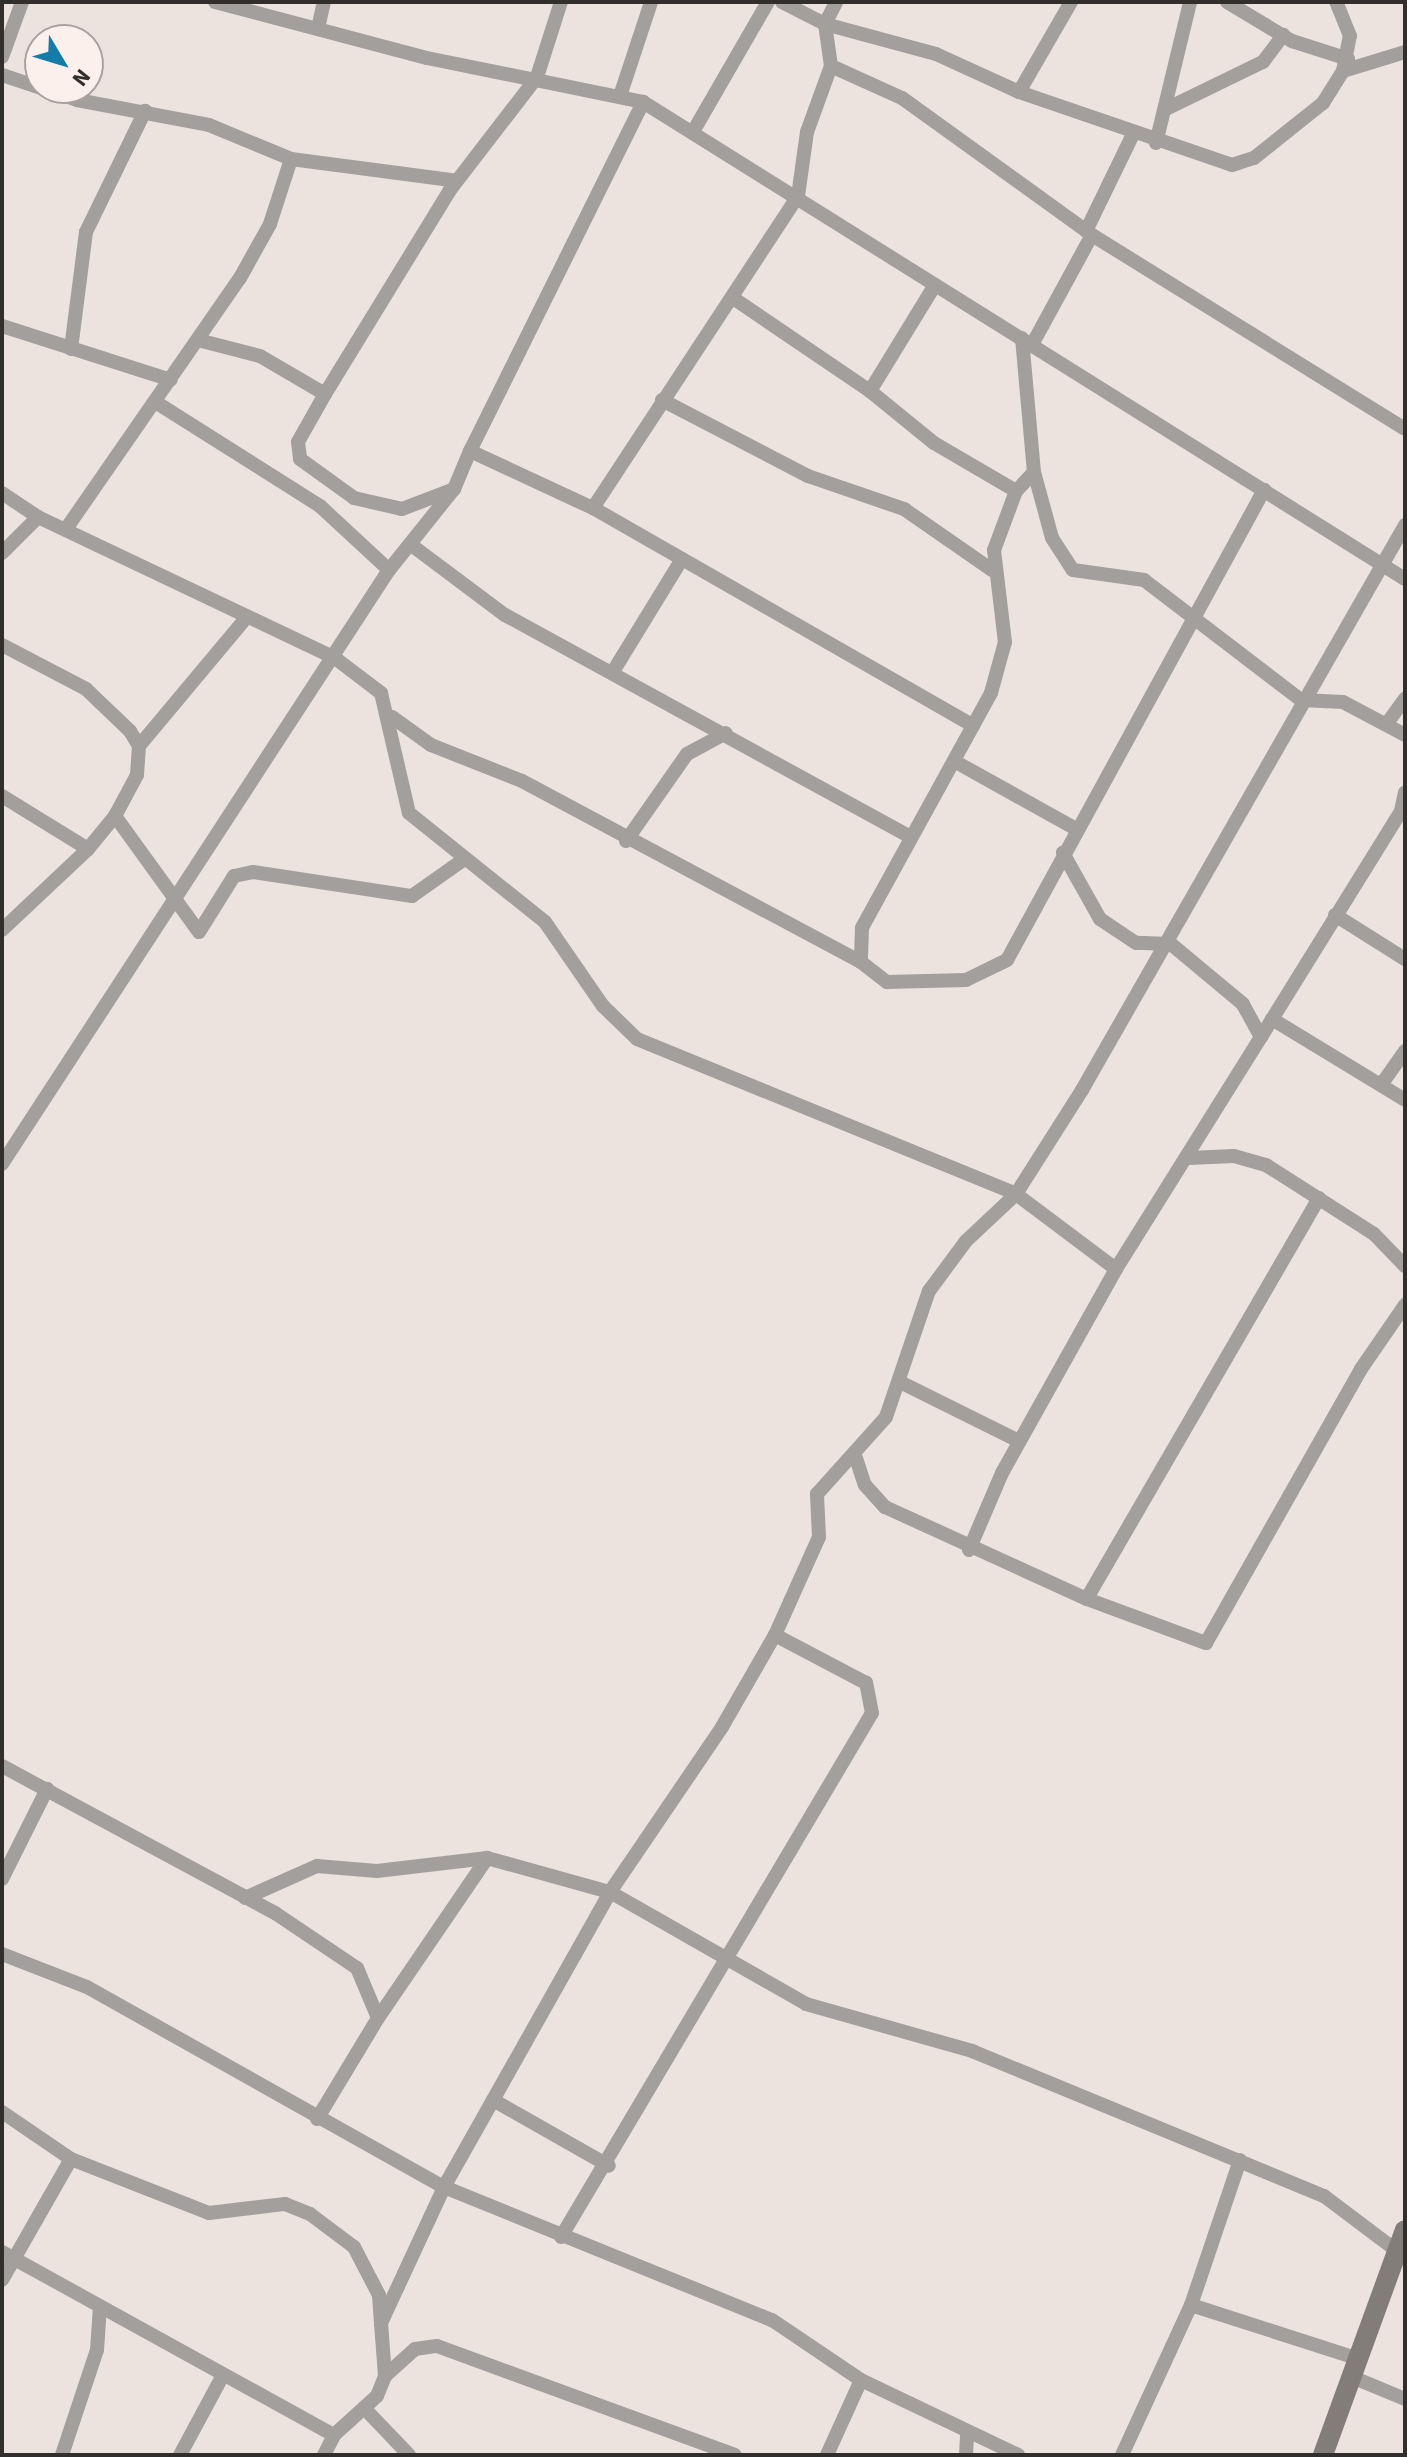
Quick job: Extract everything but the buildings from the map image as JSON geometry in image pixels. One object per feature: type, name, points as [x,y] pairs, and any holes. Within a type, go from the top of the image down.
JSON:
[{"type":"street","points":[[2,57],[22,2]]},
{"type":"street","points":[[215,2],[643,102],[694,130],[1405,579]]},
{"type":"street","points":[[318,28],[324,2]]},
{"type":"street","points":[[454,489],[402,509],[354,498],[319,476],[300,459],[298,442],[457,181],[537,77],[561,2]]},
{"type":"street","points":[[620,96],[651,2]]},
{"type":"street","points":[[694,130],[768,2]]},
{"type":"street","points":[[782,2],[825,24],[936,54],[1019,92],[1209,163],[1254,158],[1323,103],[1346,65],[1348,22],[1336,2]]},
{"type":"street","points":[[593,508],[798,196],[807,132],[831,66],[825,24],[836,2]]},
{"type":"street","points":[[1156,143],[1190,2]]},
{"type":"street","points":[[1227,2],[1283,35],[1346,65],[1403,56]]},
{"type":"street","points":[[1019,92],[1064,5]]},
{"type":"street","points":[[1166,109],[1263,62],[1283,35]]},
{"type":"street","points":[[831,66],[902,98],[1089,233],[1405,429]]},
{"type":"street","points":[[2,75],[77,100],[145,111],[256,140],[291,159],[457,181]]},
{"type":"street","points":[[2,1164],[173,896],[335,658],[389,570],[454,489],[643,102]]},
{"type":"street","points":[[71,349],[86,232],[145,111]]},
{"type":"street","points":[[1133,134],[1089,233],[1028,341],[1034,472],[1052,538],[1073,570],[1089,578],[1131,574],[1301,700],[1343,702],[1388,722],[1405,735]]},
{"type":"street","points":[[66,529],[157,403],[270,224],[291,159]]},
{"type":"street","points":[[870,391],[935,285]]},
{"type":"street","points":[[733,298],[870,391],[934,443],[1016,491]]},
{"type":"street","points":[[2,326],[171,380]]},
{"type":"street","points":[[198,340],[260,356],[325,394]]},
{"type":"street","points":[[662,400],[808,476],[904,509],[992,570]]},
{"type":"street","points":[[157,403],[320,506],[389,570]]},
{"type":"street","points":[[470,451],[593,508],[973,726]]},
{"type":"street","points":[[861,962],[862,928],[907,835],[973,726],[1005,642],[992,570],[1016,491],[1034,472]]},
{"type":"street","points":[[392,717],[431,745],[522,781],[626,841],[861,962],[877,979],[922,985],[997,969],[1264,490]]},
{"type":"street","points":[[2,493],[38,517],[335,658],[381,693],[392,717],[405,805],[463,860],[545,922],[603,1006],[650,1047],[1016,1194],[1116,1269]]},
{"type":"street","points":[[2,553],[38,517]]},
{"type":"street","points":[[381,2323],[444,2187],[610,1892],[722,1727],[775,1635],[819,1537],[817,1494],[856,1458],[902,1383],[941,1271],[1016,1194],[1133,991],[1171,944],[1198,881],[1405,525]]},
{"type":"street","points":[[410,544],[505,615],[614,670],[907,835]]},
{"type":"street","points":[[614,670],[682,559]]},
{"type":"street","points":[[2,930],[88,849],[115,816],[137,775],[139,746],[246,618]]},
{"type":"street","points":[[2,645],[86,689],[119,716],[139,746]]},
{"type":"street","points":[[1388,722],[1405,699]]},
{"type":"street","points":[[626,841],[687,754],[726,733]]},
{"type":"street","points":[[954,761],[1076,829]]},
{"type":"street","points":[[969,1550],[1019,1441],[1116,1269],[1189,1158],[1401,811],[1405,792]]},
{"type":"street","points":[[2,796],[88,849]]},
{"type":"street","points":[[115,816],[199,932],[234,876],[253,872],[412,896],[463,860]]},
{"type":"street","points":[[1063,853],[1088,905],[1109,928],[1136,943],[1171,944],[1243,1004],[1261,1037]]},
{"type":"street","points":[[1335,915],[1405,959]]},
{"type":"street","points":[[1272,1019],[1405,1100]]},
{"type":"street","points":[[1381,1085],[1405,1051]]},
{"type":"street","points":[[1189,1158],[1245,1158],[1319,1198],[1405,1266]]},
{"type":"street","points":[[1087,1599],[1319,1198]]},
{"type":"street","points":[[856,1458],[874,1498],[969,1550],[1087,1599],[1206,1643],[1353,1383],[1405,1305]]},
{"type":"street","points":[[902,1383],[1019,1441]]},
{"type":"street","points":[[561,2237],[609,2166],[723,1961],[872,1713],[866,1683],[775,1635]]},
{"type":"street","points":[[2,1766],[245,1898],[357,1968],[378,2018]]},
{"type":"street","points":[[2,1879],[47,1789]]},
{"type":"street","points":[[317,2119],[378,2018],[487,1858]]},
{"type":"street","points":[[245,1898],[317,1866],[377,1871],[487,1858],[610,1892],[723,1961],[806,2004],[972,2051],[1081,2102],[1240,2160],[1334,2201],[1397,2251]]},
{"type":"street","points":[[2,1954],[87,1987],[317,2119],[444,2187],[792,2329],[861,2380],[937,2411],[967,2433],[1018,2455]]},
{"type":"street","points":[[493,2100],[609,2166]]},
{"type":"street","points":[[2,2112],[71,2159],[209,2213],[285,2204],[310,2214],[354,2247],[379,2295],[385,2376]]},
{"type":"street","points":[[2,2280],[8,2256],[71,2159]]},
{"type":"street","points":[[1122,2455],[1191,2305],[1240,2160]]},
{"type":"street","points":[[1323,2455],[1405,2230]]},
{"type":"street","points":[[8,2256],[334,2435]]},
{"type":"street","points":[[1191,2305],[1355,2368],[1405,2399]]},
{"type":"street","points":[[62,2455],[97,2350],[100,2307]]},
{"type":"street","points":[[324,2455],[334,2435],[367,2411],[385,2376],[415,2349],[437,2346],[735,2455]]},
{"type":"street","points":[[180,2455],[223,2375]]},
{"type":"street","points":[[827,2455],[861,2380]]},
{"type":"street","points":[[367,2411],[409,2455]]},
{"type":"street","points":[[966,2455],[967,2433]]}]
